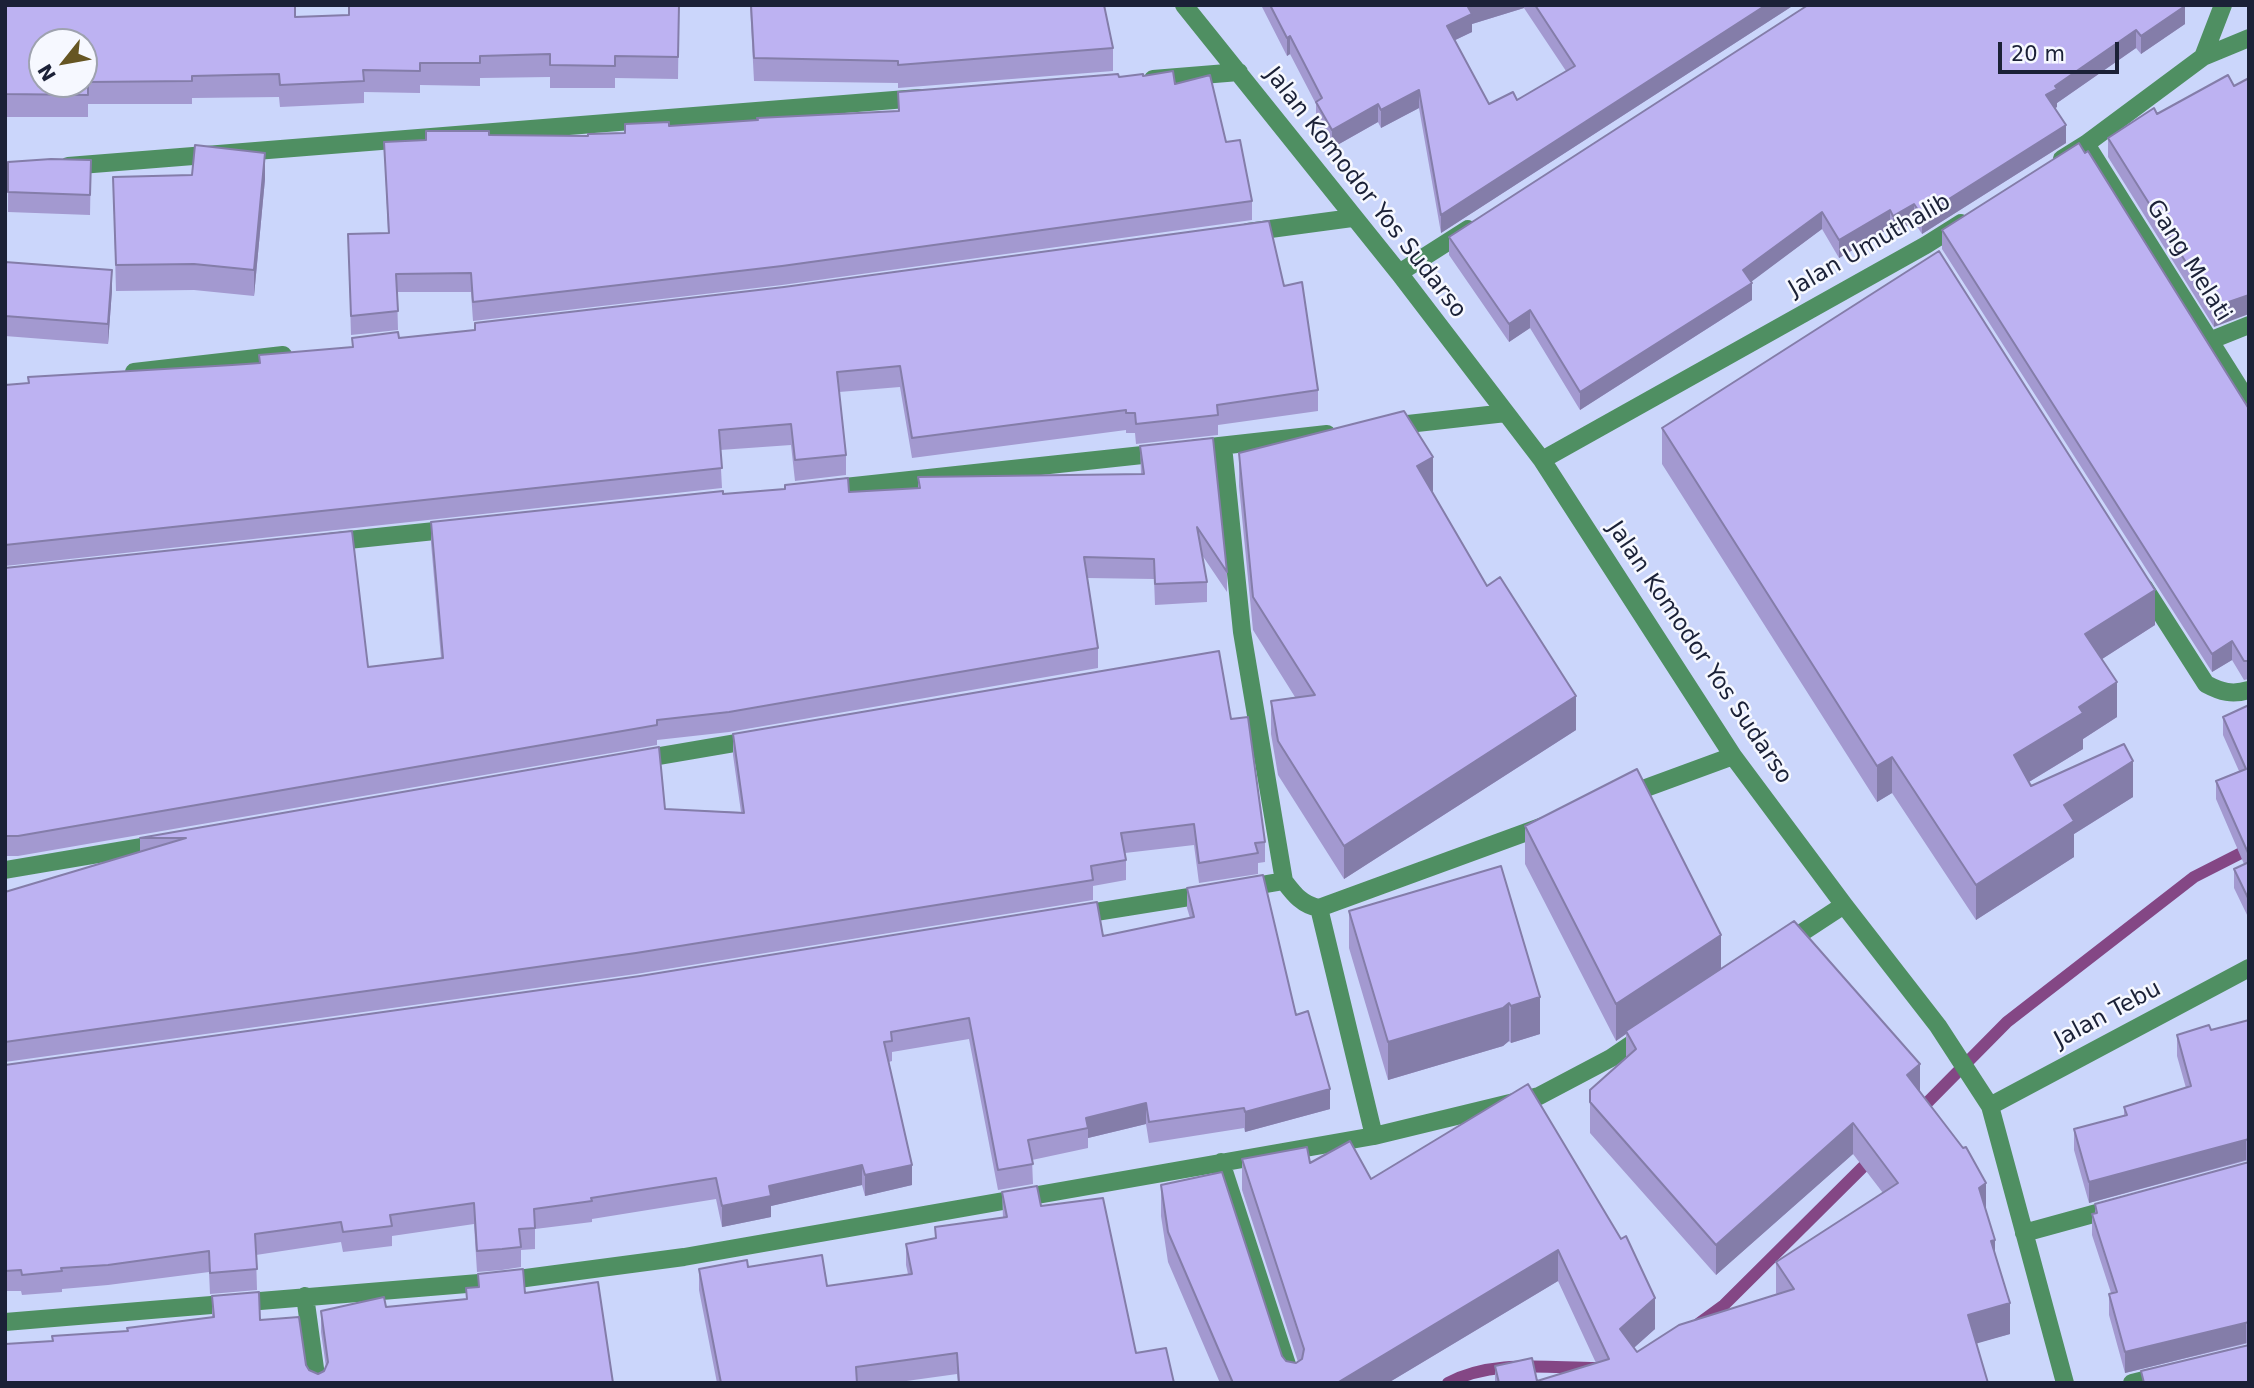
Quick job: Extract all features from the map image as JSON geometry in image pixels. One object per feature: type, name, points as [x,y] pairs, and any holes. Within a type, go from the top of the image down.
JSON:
[{"type":"street","name":"Jalan Komodor Yos Sudarso","points":[[1184,5],[1352,218],[1399,273],[1542,460],[1733,756],[1938,1026],[1986,1098],[2065,1383]]},
{"type":"street","points":[[2203,57],[2223,5]]},
{"type":"street","points":[[2051,166],[2086,144],[2203,57],[2249,38]]},
{"type":"street","points":[[1142,80],[1239,72]]},
{"type":"street","points":[[47,168],[934,97]]},
{"type":"street","name":"Gang Melati","points":[[2086,144],[2249,403]]},
{"type":"street","name":"Jalan Umuthalib","points":[[1542,460],[1929,251],[1971,216]]},
{"type":"street","points":[[1225,235],[1352,218]]},
{"type":"street","points":[[1399,273],[1480,221]]},
{"type":"street","points":[[2209,341],[2249,325]]},
{"type":"street","points":[[116,374],[297,353]]},
{"type":"street","points":[[1371,429],[1506,413]]},
{"type":"street","points":[[814,490],[1345,432]]},
{"type":"street","points":[[1223,446],[1242,632],[1284,881],[1300,900],[1318,908],[1564,818]]},
{"type":"street","points":[[307,545],[471,527]]},
{"type":"street","points":[[2132,569],[2206,684],[2221,692],[2239,693],[2249,690]]},
{"type":"street","points":[[622,763],[773,736]]},
{"type":"street","points":[[1603,803],[1733,756]]},
{"type":"street","points":[[5,870],[183,839]]},
{"type":"street","points":[[1064,917],[1284,881]]},
{"type":"street","points":[[1774,951],[1844,905]]},
{"type":"street","points":[[1318,908],[1374,1136]]},
{"type":"street","name":"Jalan Tebu","points":[[1986,1098],[2249,968]]},
{"type":"street","points":[[5,1322],[503,1281],[684,1257],[1374,1136],[1539,1096],[1611,1058],[1658,1027]]},
{"type":"street","points":[[1221,1162],[1293,1383]]},
{"type":"street","points":[[2024,1234],[2130,1204]]},
{"type":"street","points":[[305,1296],[317,1383]]},
{"type":"street","points":[[2132,1383],[2184,1370]]},
{"type":"building","points":[[5,5],[295,5],[295,17],[349,15],[349,5],[679,5],[678,57],[615,56],[615,66],[550,65],[550,54],[480,56],[480,63],[420,63],[420,71],[363,70],[364,81],[280,85],[279,74],[192,76],[192,81],[98,82],[98,28],[28,28],[28,94],[5,94]]},
{"type":"building","points":[[751,5],[1104,5],[1113,48],[898,65],[898,61],[754,58]]},
{"type":"building","points":[[1270,5],[1475,5],[1468,7],[1472,14],[1447,26],[1489,104],[1513,92],[1517,100],[1575,66],[1535,5],[1766,5],[1441,215],[1419,90],[1381,110],[1378,104],[1332,130],[1316,102],[1322,98],[1290,36],[1287,38]]},
{"type":"building","points":[[1808,5],[2185,6],[2141,36],[2136,30],[2046,95],[2066,125],[1922,216],[1914,204],[1893,216],[1890,210],[1839,240],[1822,212],[1743,270],[1752,283],[1580,392],[1530,310],[1509,324],[1449,237]]},
{"type":"building","points":[[1173,71],[1175,84],[1210,75],[1226,142],[1240,140],[1252,201],[782,266],[473,302],[471,273],[396,274],[398,311],[351,316],[348,234],[389,233],[384,142],[426,140],[426,131],[588,136],[625,133],[625,124],[669,122],[669,126],[758,120],[757,118],[899,111],[898,92],[1118,74],[1119,77],[1143,76]]},
{"type":"building","points":[[2228,75],[2234,86],[2249,78],[2249,295],[2214,307],[2108,138],[2154,108],[2157,114]]},
{"type":"building","points":[[2079,143],[2085,153],[2088,151],[2249,409],[2249,661],[2244,661],[2232,641],[2212,654],[1942,230]]},
{"type":"building","points":[[195,145],[265,153],[254,270],[194,264],[116,265],[113,177],[192,175]]},
{"type":"building","points":[[91,160],[90,195],[8,192],[8,162]]},
{"type":"building","points":[[1269,221],[1284,286],[1302,282],[1318,390],[1217,405],[1218,415],[1136,424],[1135,413],[1126,413],[1126,410],[912,438],[900,366],[837,372],[846,455],[795,460],[791,424],[719,430],[722,468],[5,545],[5,385],[29,383],[28,377],[260,363],[259,355],[353,347],[352,338],[398,332],[399,338],[475,330],[475,323],[784,287]]},
{"type":"building","points":[[1939,251],[2155,590],[2085,634],[2117,682],[2079,707],[2083,713],[2014,755],[2031,786],[2124,744],[2133,761],[2064,805],[2074,821],[1976,885],[1892,757],[1877,766],[1662,428]]},
{"type":"building","points":[[5,262],[112,270],[108,324],[5,316]]},
{"type":"building","points":[[1404,411],[1433,457],[1417,466],[1487,586],[1500,577],[1576,696],[1344,846],[1278,741],[1271,701],[1315,695],[1253,597],[1239,453]]},
{"type":"building","points":[[1213,438],[1227,572],[1197,527],[1207,582],[1155,584],[1154,559],[1084,557],[1098,648],[729,712],[657,720],[657,725],[18,836],[5,836],[5,568],[352,531],[368,667],[443,658],[431,522],[723,491],[723,494],[785,489],[785,485],[848,478],[849,492],[920,488],[918,477],[1144,474],[1140,446]]},
{"type":"building","points":[[1219,651],[1231,719],[1248,717],[1265,842],[1255,843],[1258,853],[1199,863],[1194,824],[1121,833],[1126,860],[1091,866],[1093,880],[636,953],[5,1042],[5,892],[186,838],[140,838],[659,747],[665,809],[744,813],[733,734]]},
{"type":"building","points":[[2249,705],[2249,855],[2216,781],[2246,769],[2223,717]]},
{"type":"building","points":[[1637,769],[1721,935],[1616,1004],[1525,826]]},
{"type":"building","points":[[2249,862],[2249,900],[2234,869]]},
{"type":"building","points":[[1501,866],[1540,997],[1511,1006],[1509,1003],[1503,1008],[1388,1042],[1349,911]]},
{"type":"building","points":[[1263,875],[1296,1015],[1308,1011],[1330,1089],[1245,1112],[1244,1108],[1149,1122],[1146,1103],[1086,1118],[1088,1128],[1028,1140],[1033,1164],[998,1170],[969,1018],[891,1032],[892,1041],[884,1042],[912,1165],[865,1175],[862,1165],[769,1186],[771,1196],[722,1206],[716,1178],[534,1209],[535,1228],[519,1229],[521,1247],[477,1251],[474,1203],[390,1215],[392,1226],[343,1232],[341,1222],[255,1234],[257,1269],[210,1273],[209,1251],[22,1275],[21,1270],[5,1271],[5,1065],[640,976],[1097,902],[1103,936],[1194,917],[1187,888]]},
{"type":"building","points":[[1794,921],[1920,1064],[1907,1075],[1963,1148],[1966,1147],[1986,1183],[1979,1188],[1995,1240],[1991,1241],[2010,1303],[1968,1315],[1988,1383],[1499,1383],[1495,1366],[1532,1358],[1537,1381],[1609,1359],[1558,1250],[1337,1383],[1233,1383],[1168,1232],[1161,1185],[1222,1172],[1282,1356],[1286,1361],[1296,1363],[1302,1359],[1304,1349],[1242,1159],[1307,1147],[1310,1163],[1350,1141],[1371,1179],[1528,1084],[1621,1239],[1626,1236],[1655,1298],[1620,1329],[1637,1352],[1679,1325],[1794,1289],[1776,1262],[1898,1183],[1853,1123],[1716,1245],[1590,1102],[1590,1090],[1636,1049],[1626,1031]]},
{"type":"building","points":[[2249,1020],[2249,1139],[2089,1182],[2074,1129],[2127,1115],[2124,1107],[2191,1086],[2177,1035],[2209,1025],[2211,1030]]},
{"type":"building","points":[[2249,1162],[2249,1322],[2125,1352],[2109,1294],[2117,1292],[2092,1214],[2097,1213],[2095,1204]]},
{"type":"building","points":[[1037,1186],[1041,1206],[1103,1198],[1136,1353],[1166,1348],[1174,1383],[959,1383],[957,1353],[856,1367],[857,1383],[721,1383],[699,1269],[747,1260],[748,1267],[822,1255],[827,1286],[912,1274],[906,1244],[936,1238],[935,1227],[1007,1217],[1002,1192]]},
{"type":"building","points":[[523,1269],[525,1293],[598,1282],[613,1383],[5,1383],[5,1344],[53,1341],[52,1336],[128,1331],[127,1328],[214,1317],[212,1296],[259,1292],[260,1320],[299,1317],[306,1365],[309,1370],[318,1374],[324,1371],[328,1362],[321,1311],[384,1297],[386,1307],[467,1299],[466,1288],[479,1287],[478,1274]]},
{"type":"building","points":[[2249,1345],[2249,1383],[2144,1383],[2141,1371]]},
{"type":"waterway","points":[[1917,1113],[2007,1022],[2194,877],[2249,849]]},
{"type":"waterway","points":[[1698,1324],[1724,1305],[1874,1156]]},
{"type":"waterway","points":[[1448,1383],[1465,1375],[1521,1366],[1597,1368]]}]
